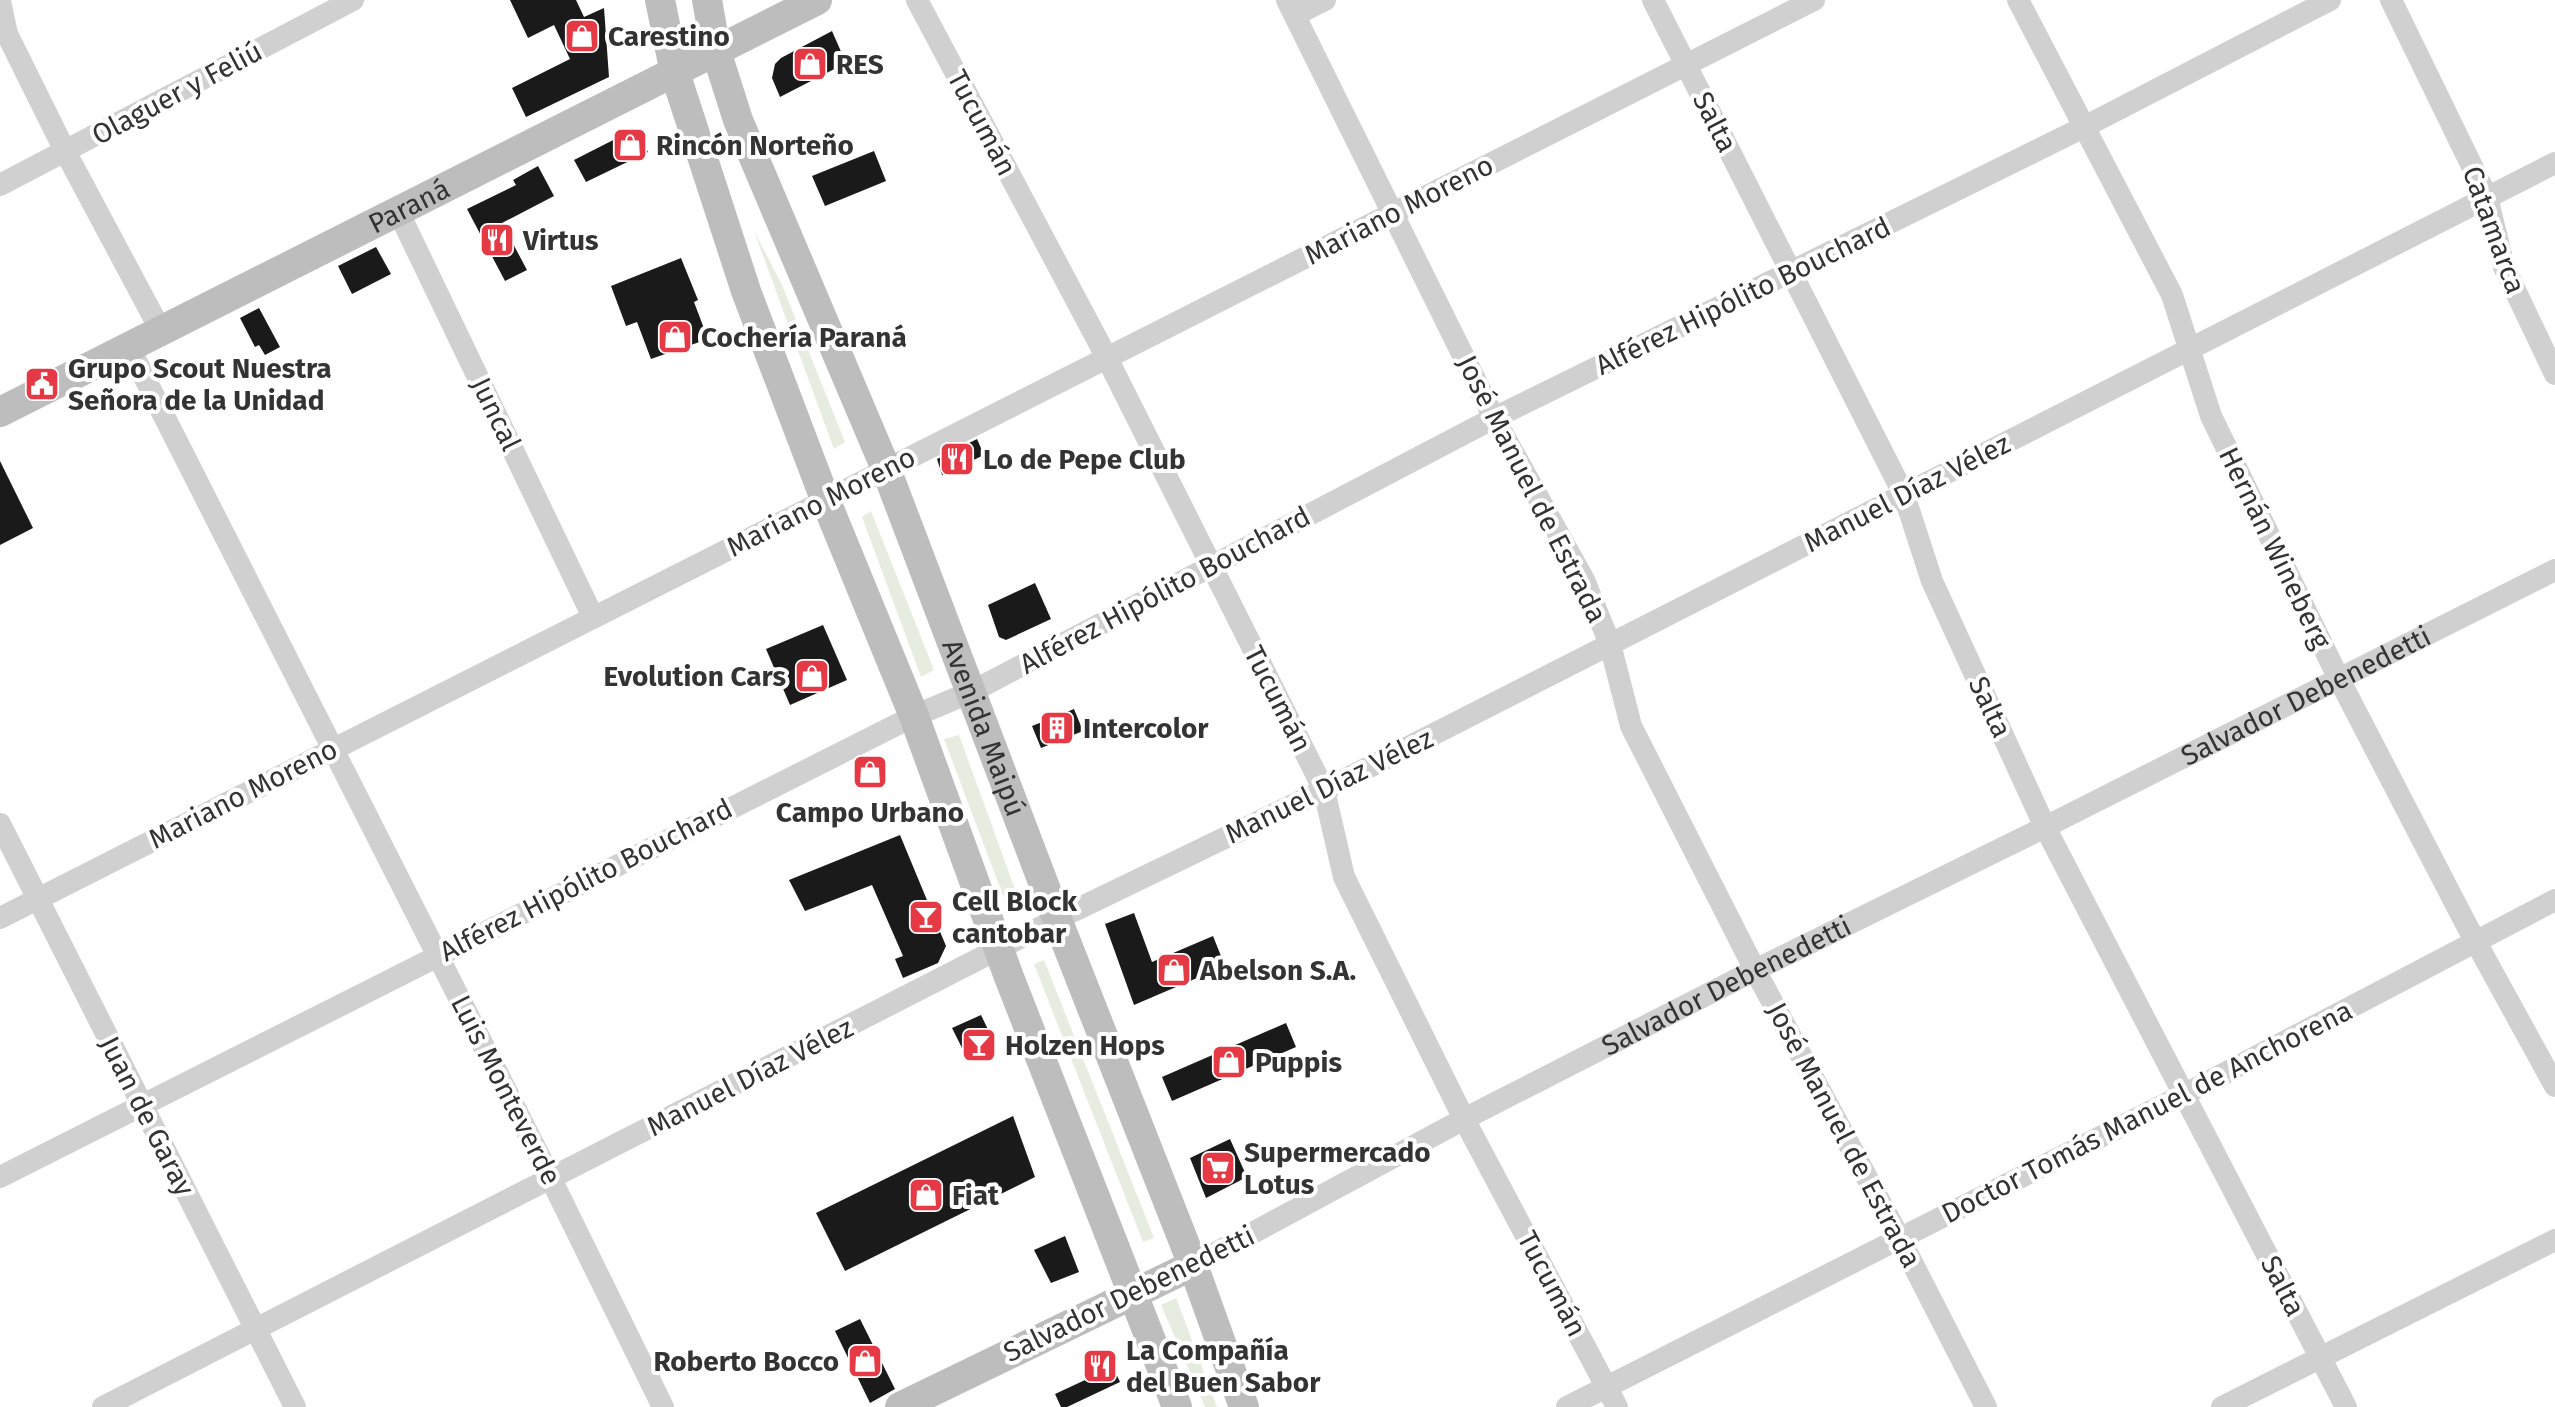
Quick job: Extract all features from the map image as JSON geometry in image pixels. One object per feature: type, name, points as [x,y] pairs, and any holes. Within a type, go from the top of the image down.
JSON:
[{"type":"main road","points":[[660,0],[675,73],[746,291],[825,499],[914,716],[999,950],[1177,1407]]},
{"type":"main road","name":"Avenida Maipú","points":[[707,0],[716,51],[738,120],[886,469],[1193,1265],[1244,1407]]},
{"type":"main road","name":"Paraná","points":[[0,412],[817,0]]},
{"type":"main road","name":"Salvador Debenedetti","points":[[900,1407],[1193,1265]]},
{"type":"street","name":"Olaguer y Feliú","points":[[0,185],[353,0]]},
{"type":"street","name":"Tucumán","points":[[917,0],[1107,358],[1324,790],[1344,877],[1464,1119],[1612,1398]]},
{"type":"street","points":[[1291,8],[1325,0]]},
{"type":"street","name":"Salta","points":[[1653,0],[1904,495],[1932,581],[2045,827],[2346,1407]]},
{"type":"street","name":"Mariano Moreno","points":[[0,918],[1814,0]]},
{"type":"street","name":"Hernán Wineberg","points":[[2018,0],[2172,295],[2211,416],[2338,677],[2555,1086]]},
{"type":"street","name":"Alférez Hipólito Bouchard","points":[[0,1177],[914,716],[971,692],[1494,418],[2084,127],[2330,0]]},
{"type":"street","name":"Catamarca","points":[[2391,0],[2487,197],[2504,267],[2555,374]]},
{"type":"street","points":[[0,1],[7,34],[161,331]]},
{"type":"street","name":"José Manuel de Estrada","points":[[1291,8],[1494,418],[1584,580],[1610,644],[1631,726],[1755,970],[1900,1239],[1986,1407]]},
{"type":"street","name":"Manuel Díaz Vélez","points":[[103,1407],[1057,919],[1324,790],[2555,163]]},
{"type":"street","name":"Juncal","points":[[398,211],[593,617]]},
{"type":"street","name":"Luis Monteverde","points":[[129,347],[551,1179],[663,1407]]},
{"type":"street","name":"Salvador Debenedetti","points":[[1193,1265],[1464,1119],[1755,970],[2555,570]]},
{"type":"street","name":"Juan de Garay","points":[[0,824],[295,1407]]},
{"type":"street","name":"Doctor Tomás Manuel de Anchorena","points":[[1567,1407],[1612,1398],[1900,1239],[2555,900]]},
{"type":"street","points":[[2222,1407],[2555,1240]]},
{"type":"shaded area","points":[[754,231],[782,285],[845,442],[834,449]]},
{"type":"shaded area","points":[[871,511],[934,670],[921,677],[862,517]]},
{"type":"shaded area","points":[[959,735],[1016,892],[1004,898],[944,739]]},
{"type":"shaded area","points":[[1044,960],[1154,1238],[1143,1242],[1034,964]]},
{"type":"shaded area","points":[[1176,1298],[1217,1407],[1205,1407],[1161,1305]]},
{"type":"building","points":[[510,0],[576,0],[584,17],[604,8],[609,77],[526,117],[512,88],[570,59],[554,25],[528,38]]},
{"type":"building","name":"RES","points":[[832,31],[846,63],[780,97],[772,78],[775,64]]},
{"type":"building","points":[[629,132],[640,137],[648,152],[586,182],[574,160]]},
{"type":"building","points":[[874,151],[886,181],[825,206],[812,176]]},
{"type":"building","points":[[538,166],[554,196],[502,223],[527,270],[505,281],[467,209],[516,185],[513,180]]},
{"type":"building","points":[[376,247],[391,274],[352,294],[338,266]]},
{"type":"building","points":[[681,258],[698,300],[694,302],[708,339],[651,359],[637,322],[626,326],[611,286]]},
{"type":"building","points":[[259,308],[280,347],[265,355],[259,345],[255,347],[240,318]]},
{"type":"building","name":"Lo de Pepe Club","points":[[977,439],[984,455],[942,475],[937,459]]},
{"type":"building","points":[[0,461],[33,528],[0,545]]},
{"type":"building","points":[[1035,583],[1051,619],[1006,640],[999,637],[988,605]]},
{"type":"building","points":[[823,625],[847,680],[790,705],[766,649]]},
{"type":"building","name":"Intercolor","points":[[1074,709],[1083,731],[1041,748],[1032,726]]},
{"type":"building","name":"Campo Urbano","points":[[875,755],[886,778],[864,789],[853,766]]},
{"type":"building","points":[[900,835],[946,946],[938,963],[903,978],[895,959],[903,956],[872,885],[805,911],[789,880]]},
{"type":"building","name":"Abelson S.A.","points":[[1134,913],[1152,962],[1213,936],[1225,966],[1134,1005],[1105,924]]},
{"type":"building","points":[[981,1015],[995,1044],[967,1058],[952,1028]]},
{"type":"building","name":"Puppis","points":[[1286,1023],[1296,1047],[1172,1101],[1162,1077]]},
{"type":"building","name":"Fiat","points":[[1013,1116],[1035,1177],[845,1271],[816,1213]]},
{"type":"building","name":"Supermercado Lotus","points":[[1230,1139],[1247,1177],[1206,1198],[1190,1158]]},
{"type":"building","points":[[1065,1236],[1079,1272],[1051,1283],[1034,1250]]},
{"type":"building","name":"Roberto Bocco","points":[[860,1319],[895,1389],[870,1403],[835,1331]]},
{"type":"building","points":[[1113,1367],[1120,1382],[1061,1407],[1055,1394]]},
{"type":"place","name":"Carestino","points":[[582,36]]},
{"type":"place","name":"RES","points":[[810,64]]},
{"type":"place","name":"Rincón Norteño","points":[[630,145]]},
{"type":"place","name":"Virtus","points":[[497,240]]},
{"type":"place","name":"Cochería Paraná","points":[[675,337]]},
{"type":"place","name":"Grupo Scout Nuestra Señora de la Unidad","points":[[42,384]]},
{"type":"place","name":"Lo de Pepe Club","points":[[957,459]]},
{"type":"place","name":"Evolution Cars","points":[[812,676]]},
{"type":"place","name":"Intercolor","points":[[1057,728]]},
{"type":"place","name":"Campo Urbano","points":[[870,772]]},
{"type":"place","name":"Cell Block cantobar","points":[[926,917]]},
{"type":"place","name":"Abelson S.A.","points":[[1174,970]]},
{"type":"place","name":"Holzen Hops","points":[[979,1045]]},
{"type":"place","name":"Puppis","points":[[1229,1062]]},
{"type":"place","name":"Supermercado Lotus","points":[[1218,1168]]},
{"type":"place","name":"Fiat","points":[[926,1195]]},
{"type":"place","name":"Roberto Bocco","points":[[865,1361]]},
{"type":"place","name":"La Compañía del Buen Sabor","points":[[1100,1366]]}]
